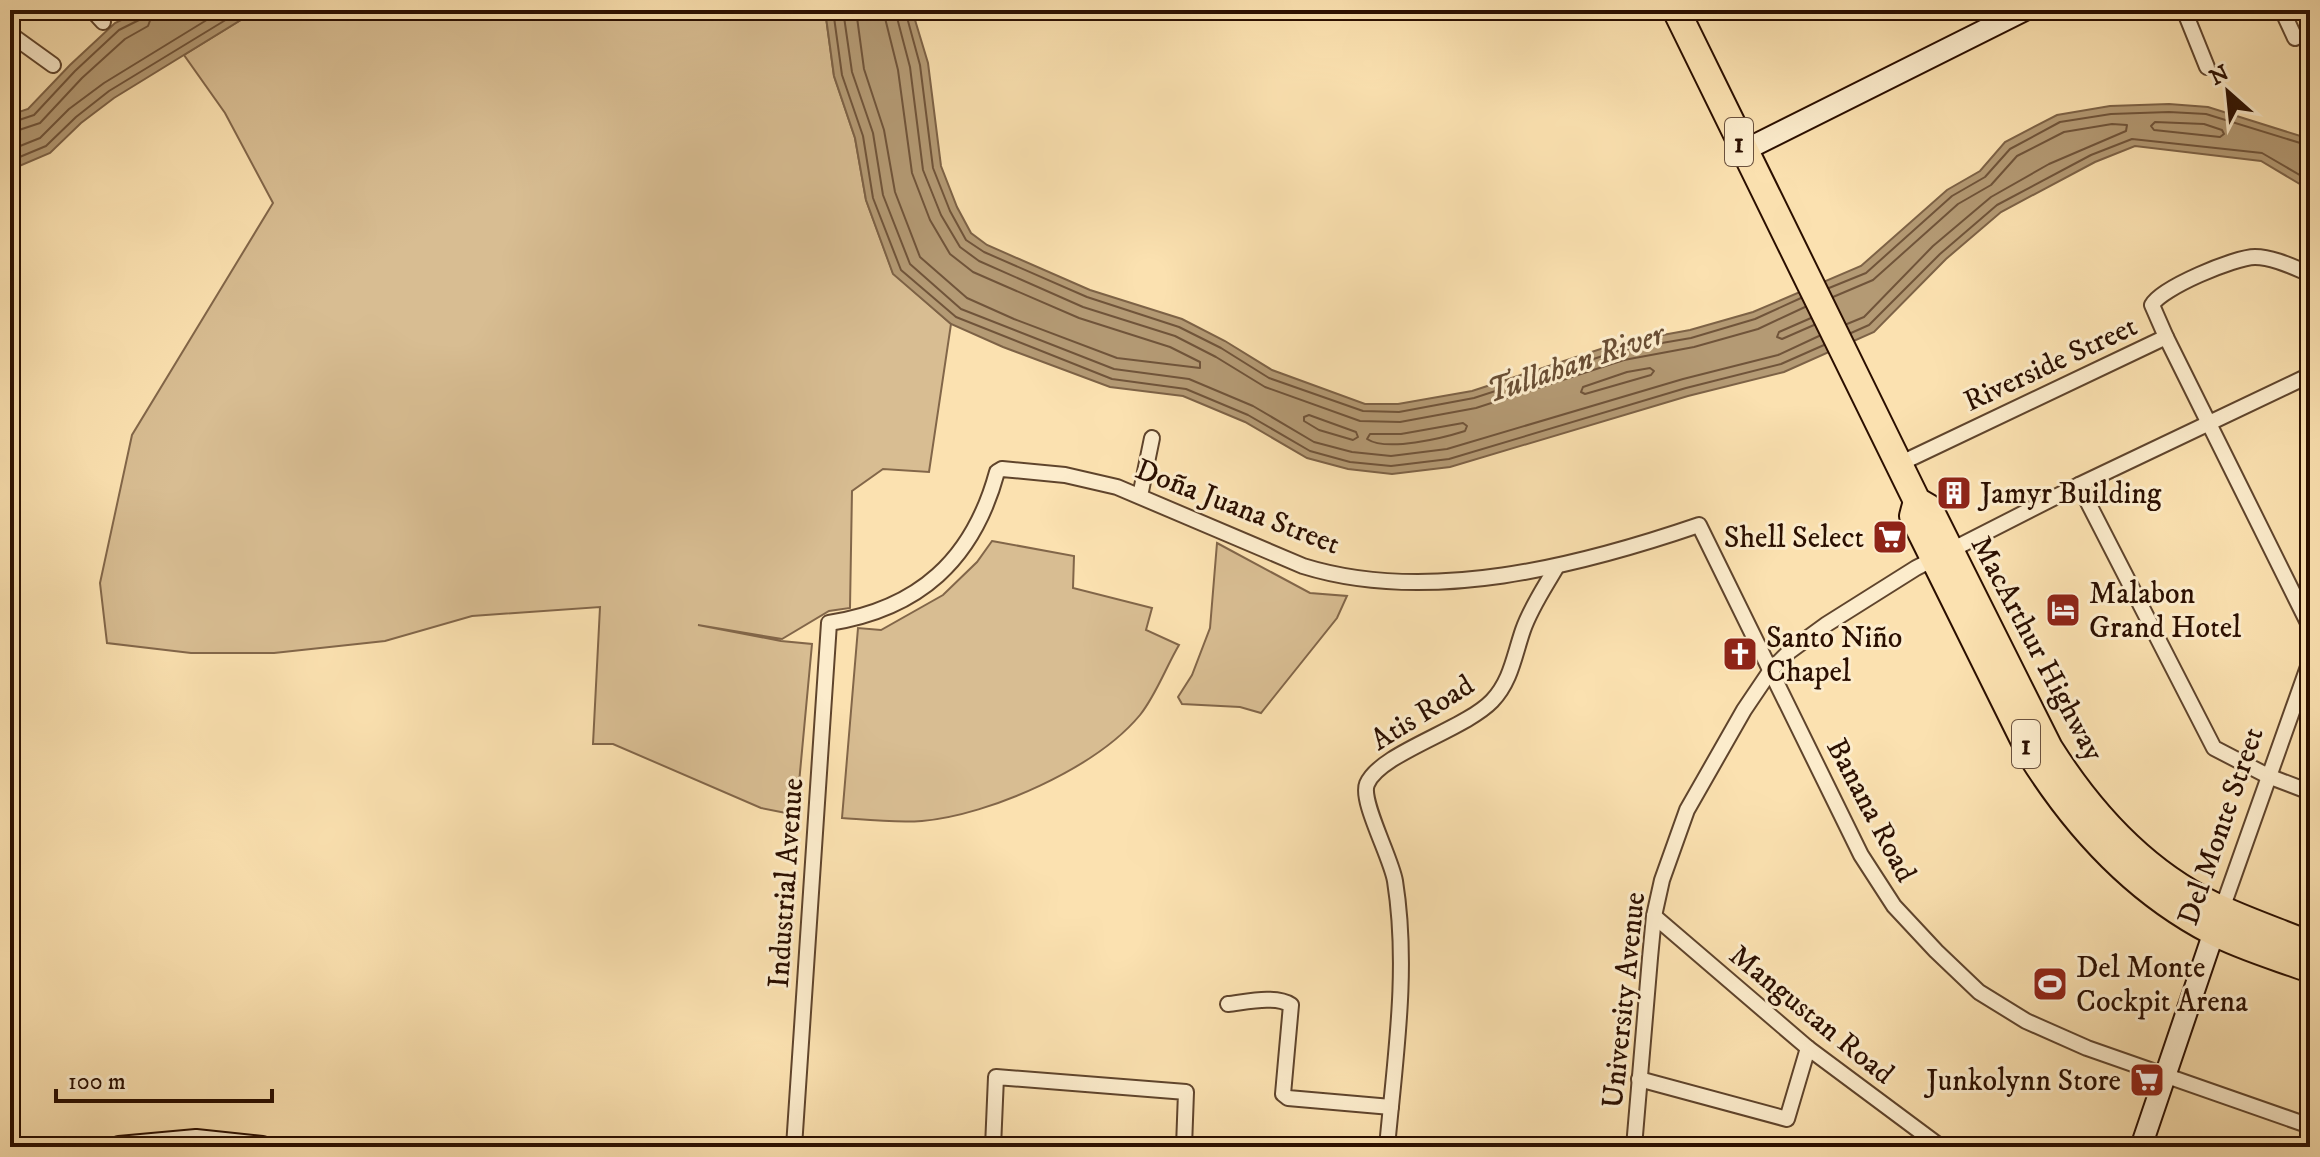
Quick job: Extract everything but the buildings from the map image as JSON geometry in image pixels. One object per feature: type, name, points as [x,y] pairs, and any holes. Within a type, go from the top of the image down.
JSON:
[{"type":"highway","name":"MacArthur Highway","points":[[1676,10],[1917,501],[1929,508],[1942,555],[2032,756],[2053,789],[2091,837],[2149,893],[2218,921],[2310,969]]},
{"type":"highway","name":"MacArthur Highway","points":[[2218,921],[2310,945]]},
{"type":"street","points":[[92,10],[103,22]]},
{"type":"street","points":[[1743,151],[2025,10]]},
{"type":"street","points":[[2184,10],[2207,67]]},
{"type":"street","points":[[2282,10],[2295,38]]},
{"type":"street","points":[[10,34],[53,65]]},
{"type":"street","name":"Riverside Street","points":[[1899,464],[2166,337],[2154,312],[2155,299],[2236,259],[2270,259],[2310,274]]},
{"type":"street","points":[[2166,337],[2310,627]]},
{"type":"street","name":"University Avenue","points":[[1634,1147],[1654,916],[1671,850],[1687,810],[1744,710],[1771,670],[1790,651],[1827,624],[1942,555],[2079,485],[2310,375]]},
{"type":"street","points":[[1140,496],[1152,438]]},
{"type":"street","name":"Doña Juana Street","points":[[829,623],[857,619],[886,609],[913,595],[937,577],[959,555],[976,530],[1000,470],[1065,475],[1117,487],[1323,572],[1417,581],[1511,575],[1557,566],[1605,555],[1699,525]]},
{"type":"street","points":[[2079,485],[2214,748],[2268,776],[2310,792]]},
{"type":"street","name":"Banana Road","points":[[1699,525],[1861,855],[1894,906],[1936,951],[1979,992],[2026,1021],[2087,1048],[2310,1126]]},
{"type":"street","name":"Atis Road","points":[[1387,1147],[1403,955],[1392,865],[1365,801],[1367,784],[1377,768],[1459,725],[1493,701],[1508,680],[1531,611],[1557,566]]},
{"type":"street","name":"Industrial Avenue","points":[[794,1147],[829,623]]},
{"type":"street","name":"Del Monte Street","points":[[2141,1147],[2310,661]]},
{"type":"street","name":"Mangustan Road","points":[[1654,916],[1808,1048],[1941,1147]]},
{"type":"street","points":[[1228,1004],[1275,1000],[1291,1005],[1283,1094],[1288,1098],[1391,1107]]},
{"type":"street","points":[[1639,1079],[1787,1119],[1808,1048]]},
{"type":"street","points":[[993,1147],[996,1077],[1186,1092],[1184,1147]]},
{"type":"street","points":[[119,1147],[196,1140],[262,1147]]},
{"type":"shaded area","points":[[257,10],[825,10],[834,76],[855,138],[866,200],[893,273],[951,324],[929,472],[883,469],[852,491],[850,608],[829,611],[782,639],[698,625],[781,641],[812,644],[796,815],[761,808],[613,744],[593,744],[600,607],[472,616],[385,641],[274,653],[191,653],[107,643],[100,583],[132,435],[273,203],[225,113],[184,55]]},
{"type":"shaded area","points":[[992,541],[1074,556],[1073,588],[1152,608],[1146,630],[1179,645],[1156,690],[1140,715],[1121,735],[1097,753],[1040,786],[1009,799],[949,817],[922,821],[842,818],[858,628],[881,630],[943,595],[977,562]]},
{"type":"shaded area","points":[[1217,543],[1310,593],[1347,596],[1337,618],[1261,713],[1240,707],[1182,704],[1178,697],[1192,675],[1210,628]]},
{"type":"water","points":[[142,10],[257,10],[114,98],[81,123],[50,153],[10,170],[10,115],[28,109],[115,23]]},
{"type":"water","name":"Tullahan River","points":[[825,10],[912,10],[928,63],[941,166],[971,233],[987,245],[1090,290],[1182,319],[1272,370],[1365,404],[1398,404],[1472,391],[1619,343],[1690,330],[1753,312],[1861,266],[1947,190],[1980,171],[2005,142],[2057,115],[2110,106],[2169,104],[2208,107],[2310,139],[2310,190],[2261,161],[2135,146],[2095,162],[2001,212],[1946,259],[1874,332],[1784,372],[1688,396],[1450,467],[1392,474],[1348,469],[1307,458],[1245,422],[1183,396],[1110,387],[1003,347],[951,324],[893,274],[866,200],[855,138],[834,76]]},
{"type":"place","name":"Jamyr Building","points":[[1954,493]]},
{"type":"place","name":"Shell Select","points":[[1890,537]]},
{"type":"place","name":"Malabon Grand Hotel","points":[[2063,610]]},
{"type":"place","name":"Santo Niño Chapel","points":[[1740,654]]},
{"type":"place","name":"Del Monte Cockpit Arena","points":[[2050,984]]},
{"type":"place","name":"Junkolynn Store","points":[[2147,1080]]}]
